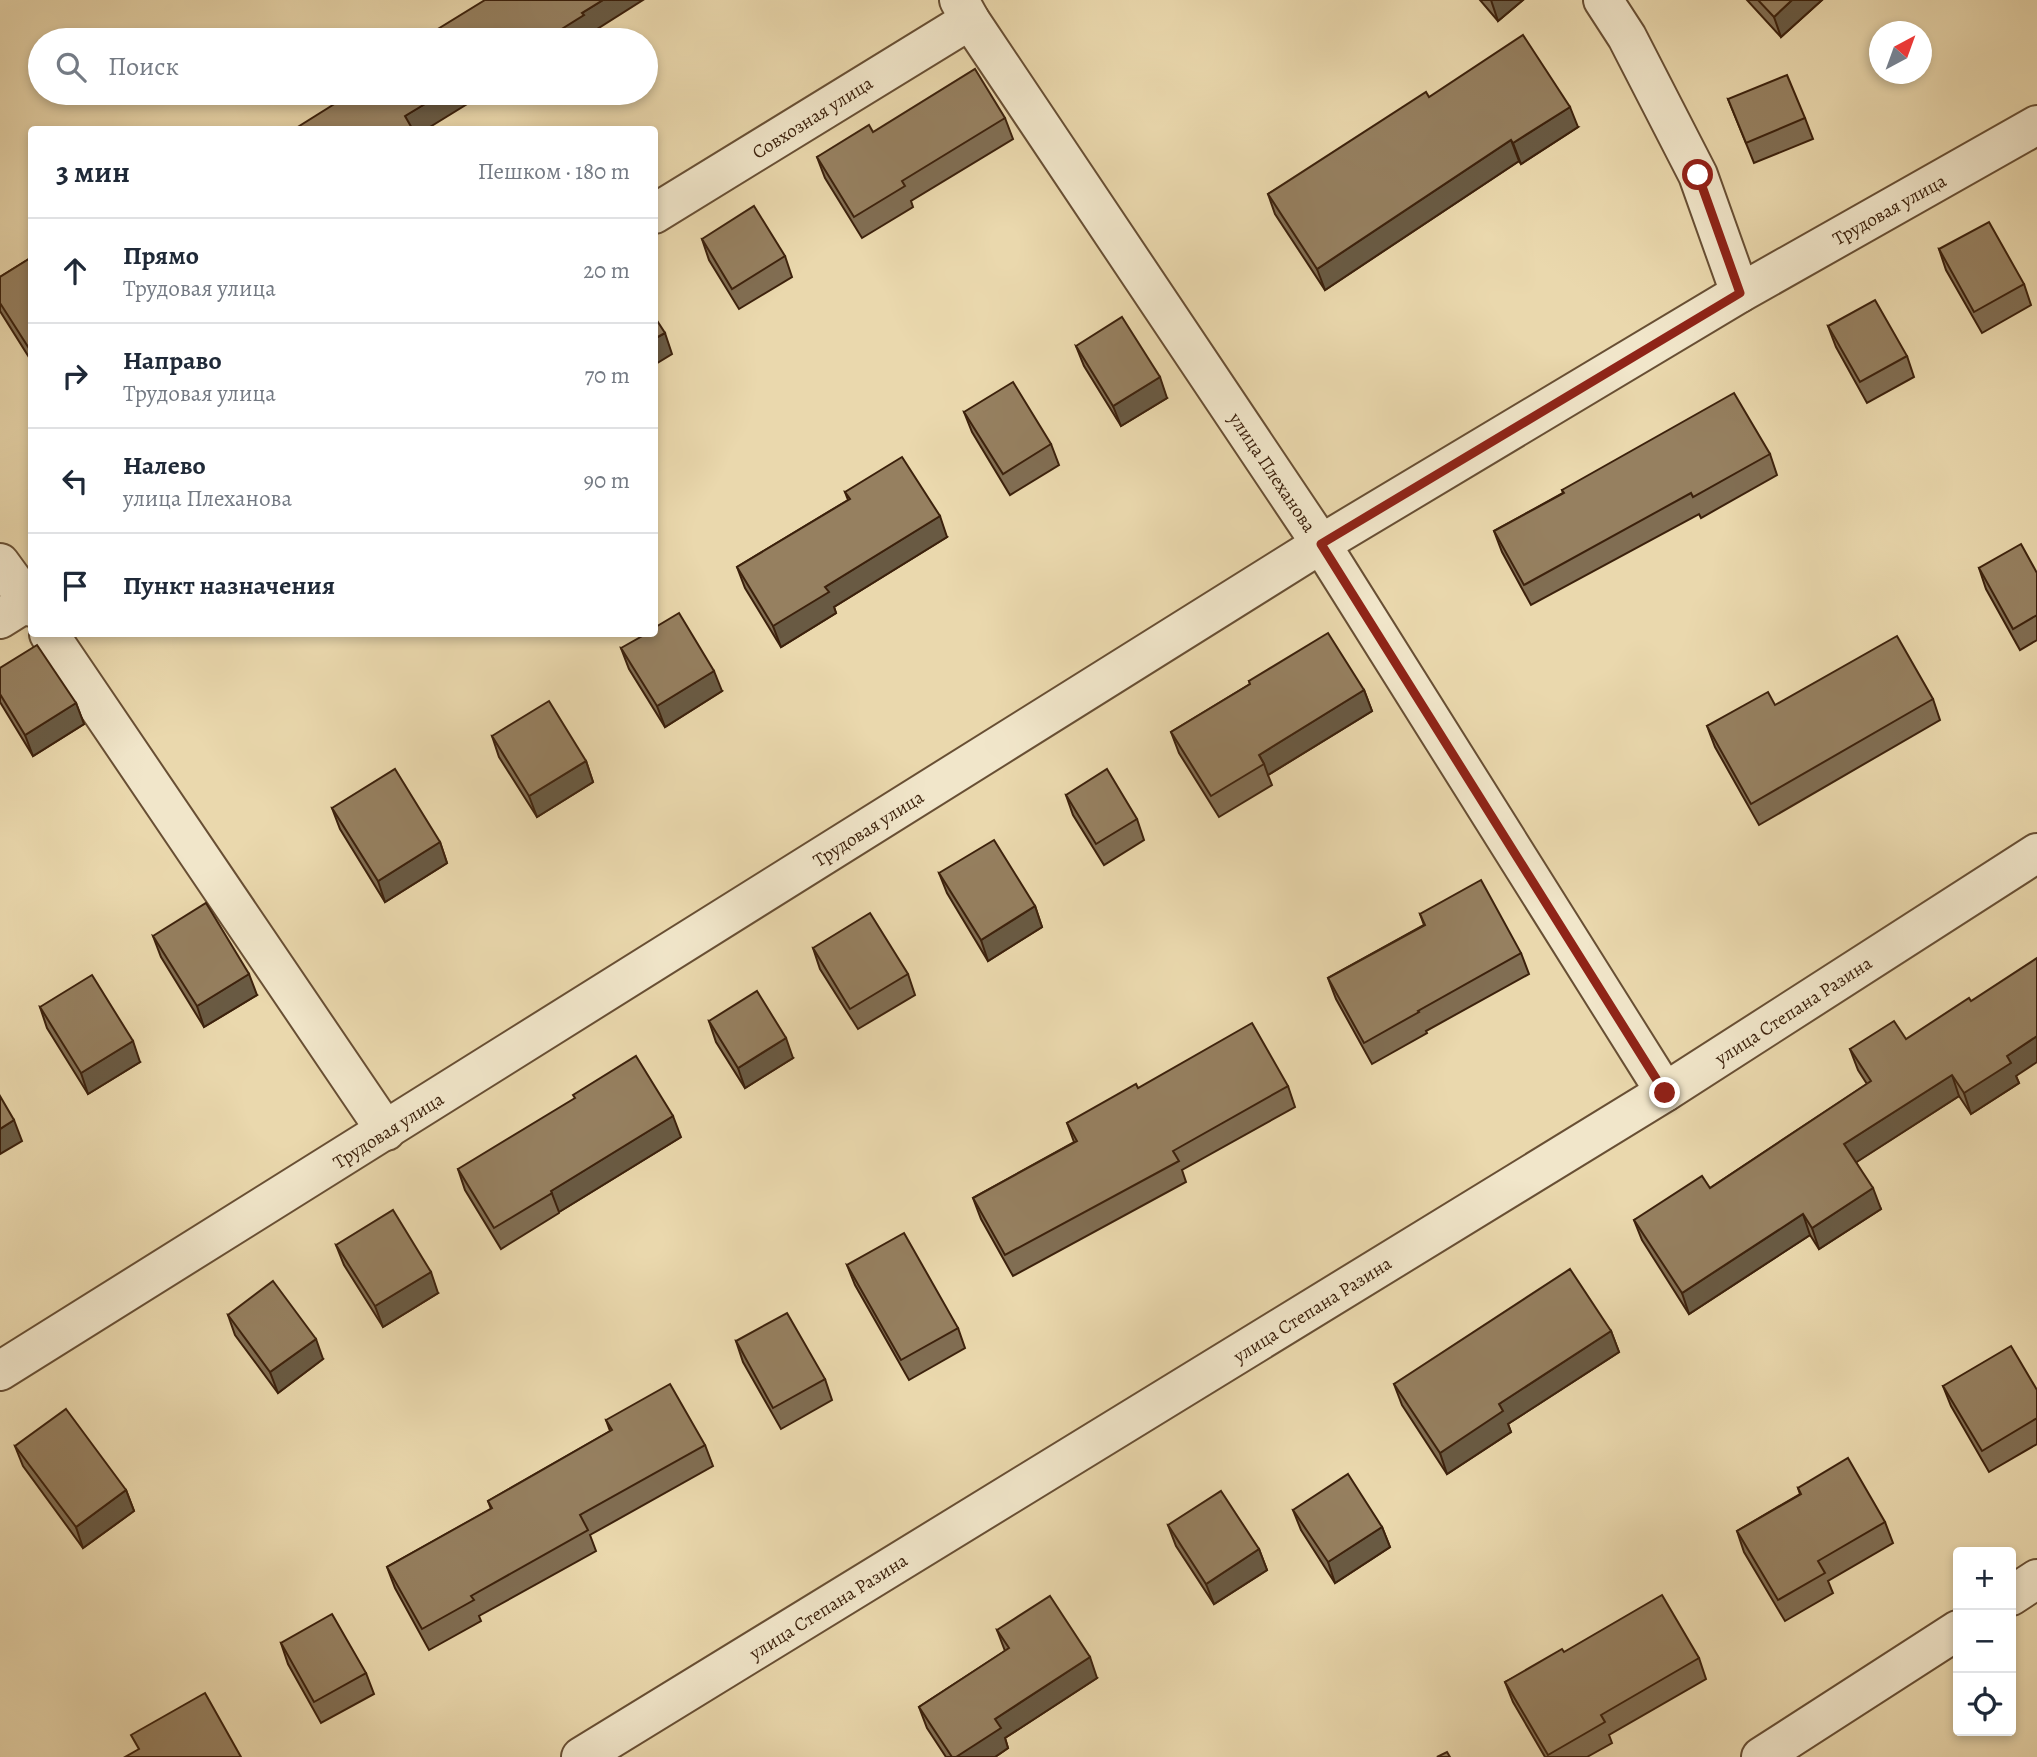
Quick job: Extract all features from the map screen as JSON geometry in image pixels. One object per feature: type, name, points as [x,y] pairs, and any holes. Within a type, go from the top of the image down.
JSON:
[{"type":"street","points":[[1603,0],[1628,37],[1698,175],[1740,293]]},
{"type":"street","name":"Совхозная улица","points":[[658,211],[964,10]]},
{"type":"street","name":"улица Плеханова","points":[[964,10],[1321,544],[1665,1093]]},
{"type":"street","name":"Трудовая улица","points":[[0,1371],[1321,544],[1740,293],[2037,125]]},
{"type":"street","points":[[0,563],[23,607]]},
{"type":"street","points":[[52,637],[386,1131]]},
{"type":"street","name":"улица Степана Разина","points":[[581,1757],[1665,1093],[2037,853]]},
{"type":"street","points":[[2016,1593],[2037,1579]]},
{"type":"street","points":[[1761,1757],[1953,1633]]},
{"type":"building","points":[[485,0],[603,0],[563,28],[440,28]]},
{"type":"building","points":[[1758,0],[1792,0],[1774,17]]},
{"type":"building","points":[[1523,35],[1570,107],[1513,143],[1511,140],[1317,269],[1268,194],[1426,92],[1429,97]]},
{"type":"building","points":[[975,69],[1005,118],[902,181],[905,186],[854,217],[817,157],[869,125],[873,132]]},
{"type":"building","points":[[1787,75],[1805,118],[1746,143],[1728,99]]},
{"type":"building","points":[[333,105],[423,105],[405,116],[411,126],[299,126]]},
{"type":"building","points":[[754,206],[785,256],[732,289],[702,239]]},
{"type":"building","points":[[1989,222],[2024,284],[1974,312],[1939,249]]},
{"type":"building","points":[[28,260],[28,347],[0,303],[0,277]]},
{"type":"building","points":[[1875,300],[1907,356],[1860,382],[1828,326]]},
{"type":"building","points":[[1122,317],[1160,377],[1113,406],[1076,346]]},
{"type":"building","points":[[658,322],[665,333],[658,337]]},
{"type":"building","points":[[1013,382],[1051,444],[1003,474],[964,412]]},
{"type":"building","points":[[1734,393],[1770,454],[1693,497],[1691,493],[1524,585],[1494,531]]},
{"type":"building","points":[[902,457],[940,516],[825,587],[829,592],[773,626],[737,567],[850,499],[845,492]]},
{"type":"building","points":[[2021,544],[2037,573],[2037,615],[2013,629],[1979,568]]},
{"type":"building","points":[[679,613],[714,671],[657,706],[621,648],[641,637],[658,637],[658,626]]},
{"type":"building","points":[[1328,633],[1364,690],[1259,755],[1264,764],[1211,796],[1171,732]]},
{"type":"building","points":[[1897,636],[1933,699],[1751,804],[1707,726],[1768,692],[1775,705]]},
{"type":"building","points":[[37,645],[76,703],[25,735],[0,694],[0,668]]},
{"type":"building","points":[[549,701],[586,761],[529,796],[492,736]]},
{"type":"building","points":[[395,769],[440,842],[378,881],[332,808]]},
{"type":"building","points":[[1107,769],[1137,819],[1096,844],[1066,795]]},
{"type":"building","points":[[994,840],[1035,906],[981,940],[939,873]]},
{"type":"building","points":[[1481,880],[1521,953],[1364,1043],[1328,978],[1425,925],[1420,914]]},
{"type":"building","points":[[206,903],[249,974],[197,1006],[153,936]]},
{"type":"building","points":[[870,913],[908,974],[850,1009],[813,948]]},
{"type":"building","points":[[2037,958],[2037,1036],[2007,1056],[2011,1063],[1964,1093],[1952,1075],[1844,1144],[1873,1188],[1812,1228],[1803,1214],[1682,1293],[1634,1220],[1702,1176],[1710,1188],[1871,1081],[1850,1049],[1894,1021],[1906,1039]]},
{"type":"building","points":[[92,975],[133,1041],[81,1073],[40,1007]]},
{"type":"building","points":[[757,991],[786,1038],[738,1068],[709,1021]]},
{"type":"building","points":[[1252,1023],[1288,1086],[1173,1151],[1179,1161],[1005,1255],[973,1198],[1077,1141],[1067,1123],[1136,1084],[1138,1088]]},
{"type":"building","points":[[636,1056],[673,1116],[494,1228],[458,1169],[575,1098],[573,1095]]},
{"type":"building","points":[[0,1096],[14,1120],[0,1129]]},
{"type":"building","points":[[393,1210],[431,1272],[375,1306],[336,1245]]},
{"type":"building","points":[[904,1233],[958,1328],[901,1360],[847,1265]]},
{"type":"building","points":[[1570,1269],[1611,1331],[1499,1404],[1503,1411],[1440,1453],[1394,1384]]},
{"type":"building","points":[[273,1281],[316,1339],[270,1372],[228,1315]]},
{"type":"building","points":[[787,1313],[825,1379],[773,1408],[736,1341]]},
{"type":"building","points":[[2011,1346],[2037,1390],[2037,1418],[1982,1451],[1943,1386]]},
{"type":"building","points":[[670,1384],[705,1445],[580,1515],[588,1530],[471,1596],[474,1600],[422,1629],[387,1567],[492,1508],[488,1501],[612,1430],[606,1420]]},
{"type":"building","points":[[66,1409],[126,1490],[76,1527],[15,1446]]},
{"type":"building","points":[[1848,1458],[1885,1522],[1818,1561],[1825,1573],[1778,1600],[1737,1531],[1801,1494],[1798,1488]]},
{"type":"building","points":[[1348,1474],[1382,1527],[1328,1562],[1293,1510]]},
{"type":"building","points":[[1221,1491],[1259,1549],[1206,1584],[1168,1525]]},
{"type":"building","points":[[1662,1595],[1699,1658],[1601,1715],[1605,1722],[1548,1755],[1505,1682],[1562,1649],[1564,1652]]},
{"type":"building","points":[[1050,1596],[1090,1657],[995,1719],[1001,1728],[952,1757],[919,1707],[1009,1648],[997,1630]]},
{"type":"building","points":[[332,1614],[366,1673],[314,1702],[281,1643]]},
{"type":"building","points":[[205,1693],[241,1757],[125,1757],[139,1749],[131,1735]]},
{"type":"building","points":[[1447,1752],[1450,1757],[1437,1757]]},
{"type":"route","points":[[1665,1093],[1321,544],[1740,293],[1698,175]]}]
